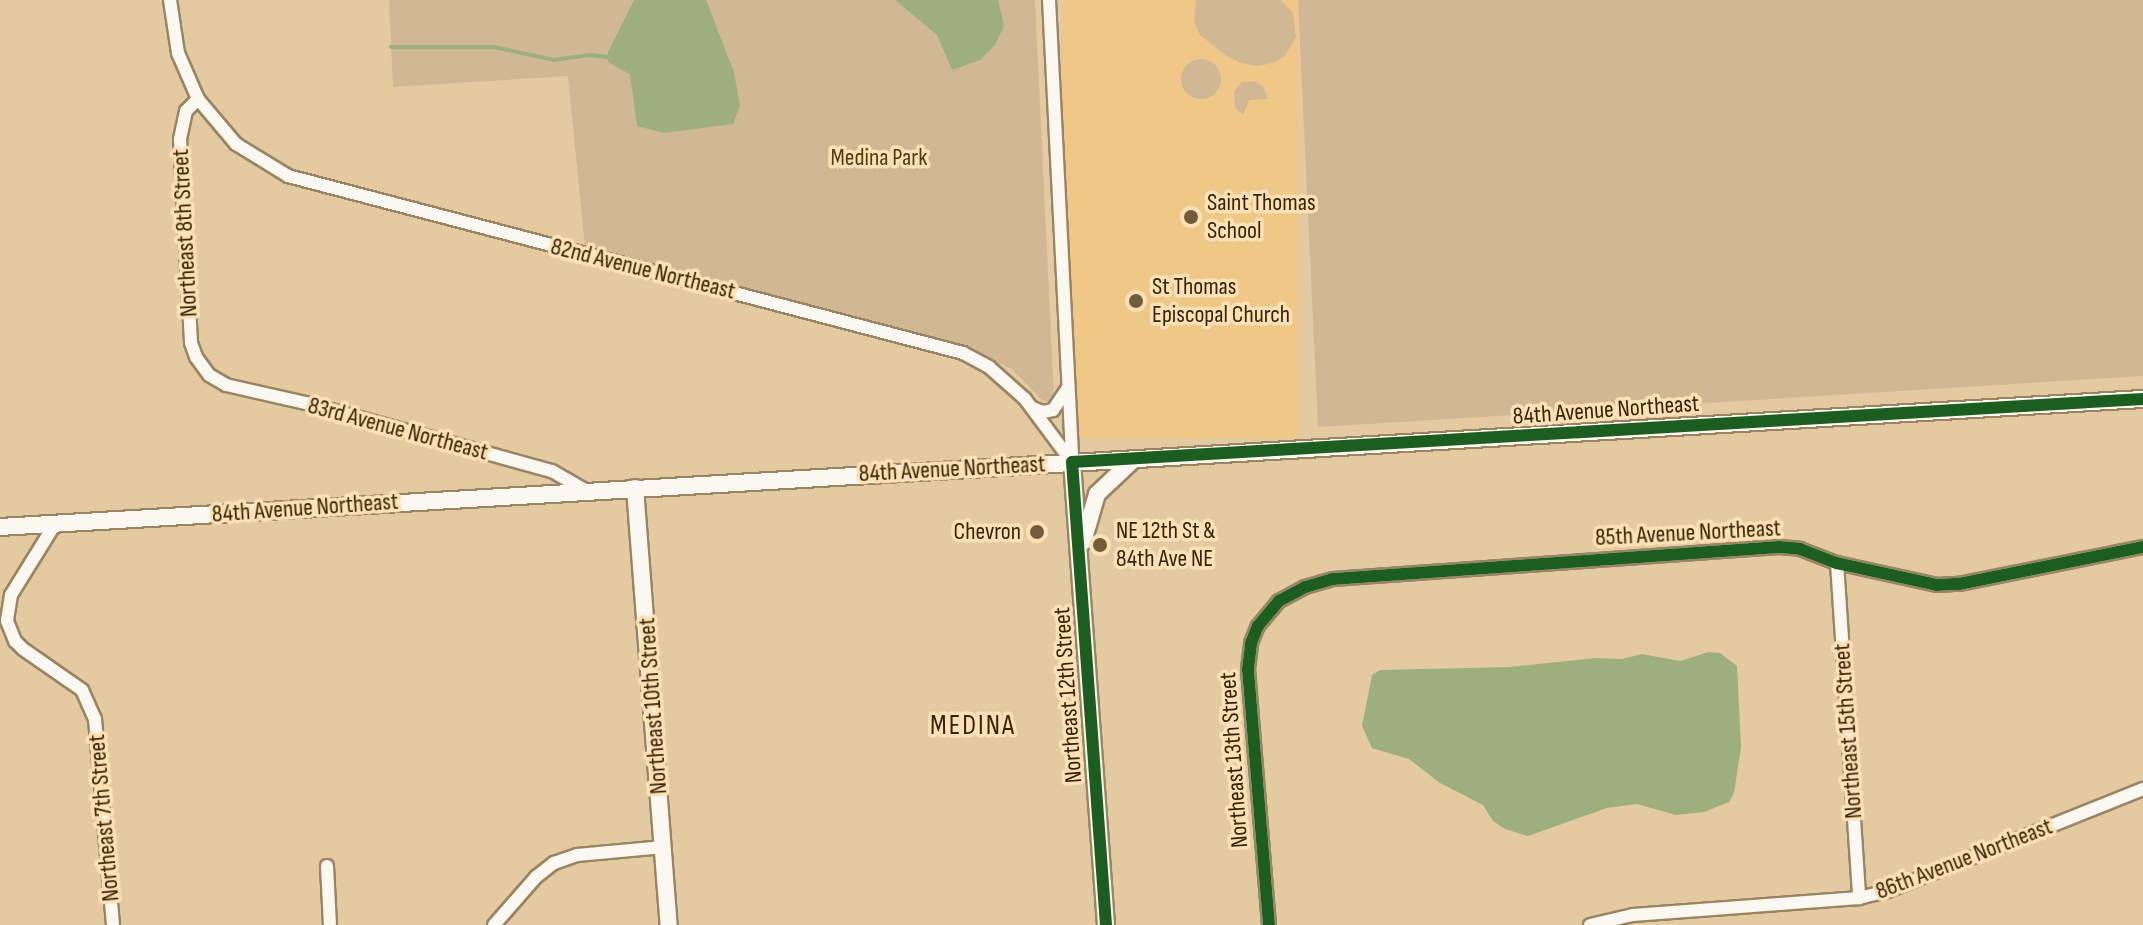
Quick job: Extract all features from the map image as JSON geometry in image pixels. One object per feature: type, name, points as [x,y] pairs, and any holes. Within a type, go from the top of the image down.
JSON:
[{"type":"main road","name":"84th Avenue Northeast","points":[[0,527],[2143,399]]},
{"type":"main road","points":[[1079,555],[1097,494],[1133,460]]},
{"type":"main road","name":"Northeast 12th Street","points":[[1072,462],[1106,925]]},
{"type":"main road","name":"Northeast 10th Street","points":[[635,488],[669,925]]},
{"type":"street","points":[[170,0],[178,53],[198,99]]},
{"type":"street","name":"Northeast 12th Street","points":[[1049,0],[1072,462]]},
{"type":"street","name":"Northeast 8th Street","points":[[198,99],[186,111],[180,139],[191,343],[196,357],[209,375]]},
{"type":"street","name":"82nd Avenue Northeast","points":[[198,99],[236,144],[288,176],[932,343],[989,367],[1032,408],[1072,462]]},
{"type":"street","name":"83rd Avenue Northeast","points":[[209,375],[226,385],[306,403],[552,471],[585,490]]},
{"type":"street","points":[[1032,408],[1043,412],[1053,410],[1061,403],[1070,386]]},
{"type":"street","name":"Northeast 7th Street","points":[[55,524],[11,595],[7,621],[15,641],[23,649],[72,680],[82,690],[95,719],[113,925]]},
{"type":"street","name":"85th Avenue Northeast","points":[[1279,601],[1305,587],[1333,579],[1779,547],[1800,549],[1837,563],[1911,582],[1948,585],[2143,547]]},
{"type":"street","name":"Northeast 15th Street","points":[[1837,563],[1859,898]]},
{"type":"street","name":"Northeast 13th Street","points":[[1269,925],[1248,669],[1251,643],[1258,626],[1279,601]]},
{"type":"street","name":"86th Avenue Northeast","points":[[1590,925],[1633,915],[1859,898],[1888,891],[2143,789]]},
{"type":"street","points":[[494,925],[536,877],[554,863],[577,855],[664,847]]},
{"type":"street","points":[[327,866],[330,925]]},
{"type":"shaded area","points":[[634,0],[706,0],[734,72],[740,106],[733,124],[664,133],[637,126],[630,74],[608,62],[608,52]]},
{"type":"shaded area","points":[[895,0],[998,0],[1004,26],[995,45],[980,60],[952,70],[937,35]]},
{"type":"shaded area","name":"Saint Thomas School","points":[[1062,0],[1298,0],[1298,438],[1062,438]]},
{"type":"shaded area","points":[[1709,652],[1720,653],[1737,666],[1741,747],[1734,793],[1729,802],[1704,812],[1676,815],[1637,804],[1607,808],[1528,836],[1505,829],[1493,821],[1483,805],[1440,783],[1409,759],[1372,748],[1362,726],[1372,675],[1380,670],[1509,667],[1596,658],[1622,659],[1642,654],[1680,661]]},
{"type":"green space","name":"Medina Park","points":[[389,0],[1035,0],[1054,398],[1049,402],[1042,400],[1012,369],[950,341],[585,247],[568,76],[393,87]]},
{"type":"green space","points":[[1196,0],[1281,0],[1293,13],[1296,37],[1284,57],[1272,63],[1259,66],[1241,63],[1225,55],[1200,35],[1194,22]]},
{"type":"green space","points":[[1298,0],[2143,0],[2143,376],[1318,427]]},
{"type":"green space","points":[[1201,59],[1215,65],[1221,79],[1215,93],[1201,99],[1187,93],[1181,79],[1187,65]]},
{"type":"green space","points":[[1254,81],[1264,87],[1268,99],[1249,100],[1243,115],[1235,107],[1234,91],[1242,82]]},
{"type":"waterway","points":[[391,47],[494,47],[554,60],[589,55],[608,57]]},
{"type":"cycle path","points":[[1106,925],[1072,462],[2143,399]]},
{"type":"cycle path","points":[[1269,925],[1248,669],[1251,643],[1258,626],[1279,601],[1305,587],[1333,579],[1779,547],[1800,549],[1837,563],[1937,585],[1959,584],[2143,547]]},
{"type":"place","name":"Saint Thomas School","points":[[1191,217]]},
{"type":"place","name":"St Thomas Episcopal Church","points":[[1136,301]]},
{"type":"place","name":"Chevron","points":[[1037,532]]},
{"type":"place","name":"NE 12th St & 84th Ave NE","points":[[1100,545]]},
{"type":"district","name":"MEDINA","points":[[973,726]]}]
